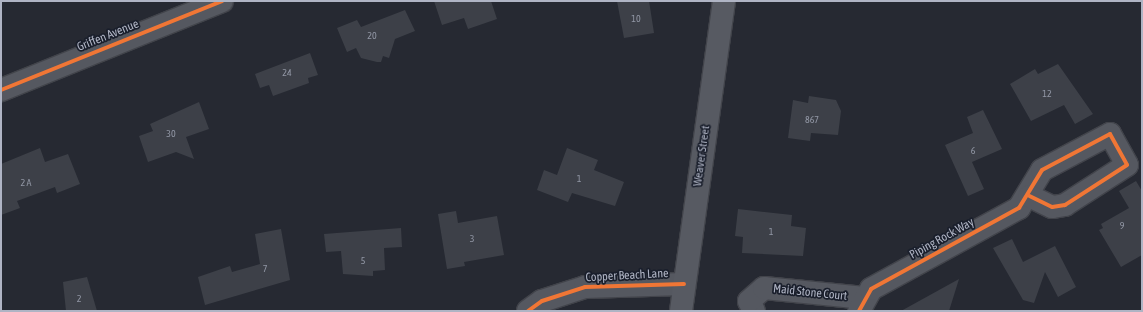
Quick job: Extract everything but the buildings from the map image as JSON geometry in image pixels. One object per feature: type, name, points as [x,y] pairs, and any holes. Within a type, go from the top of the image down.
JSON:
[{"type":"main road","name":"Weaver Street","points":[[681,311],[724,1]]},
{"type":"street","name":"Griffen Avenue","points":[[1,90],[222,1]]},
{"type":"street","name":"Piping Rock Way","points":[[862,305],[871,289],[1019,208],[1029,196]]},
{"type":"street","name":"Copper Beach Lane","points":[[528,311],[542,301],[585,287],[684,284]]},
{"type":"street","name":"Maid Stone Court","points":[[754,311],[749,301],[764,288],[862,305]]},
{"type":"cycle path","points":[[1,90],[222,1]]},
{"type":"cycle path","points":[[859,311],[871,289],[1019,208],[1042,170],[1110,134],[1127,165],[1065,205],[1052,207],[1029,196]]},
{"type":"cycle path","points":[[528,311],[542,301],[585,287],[684,284]]}]
